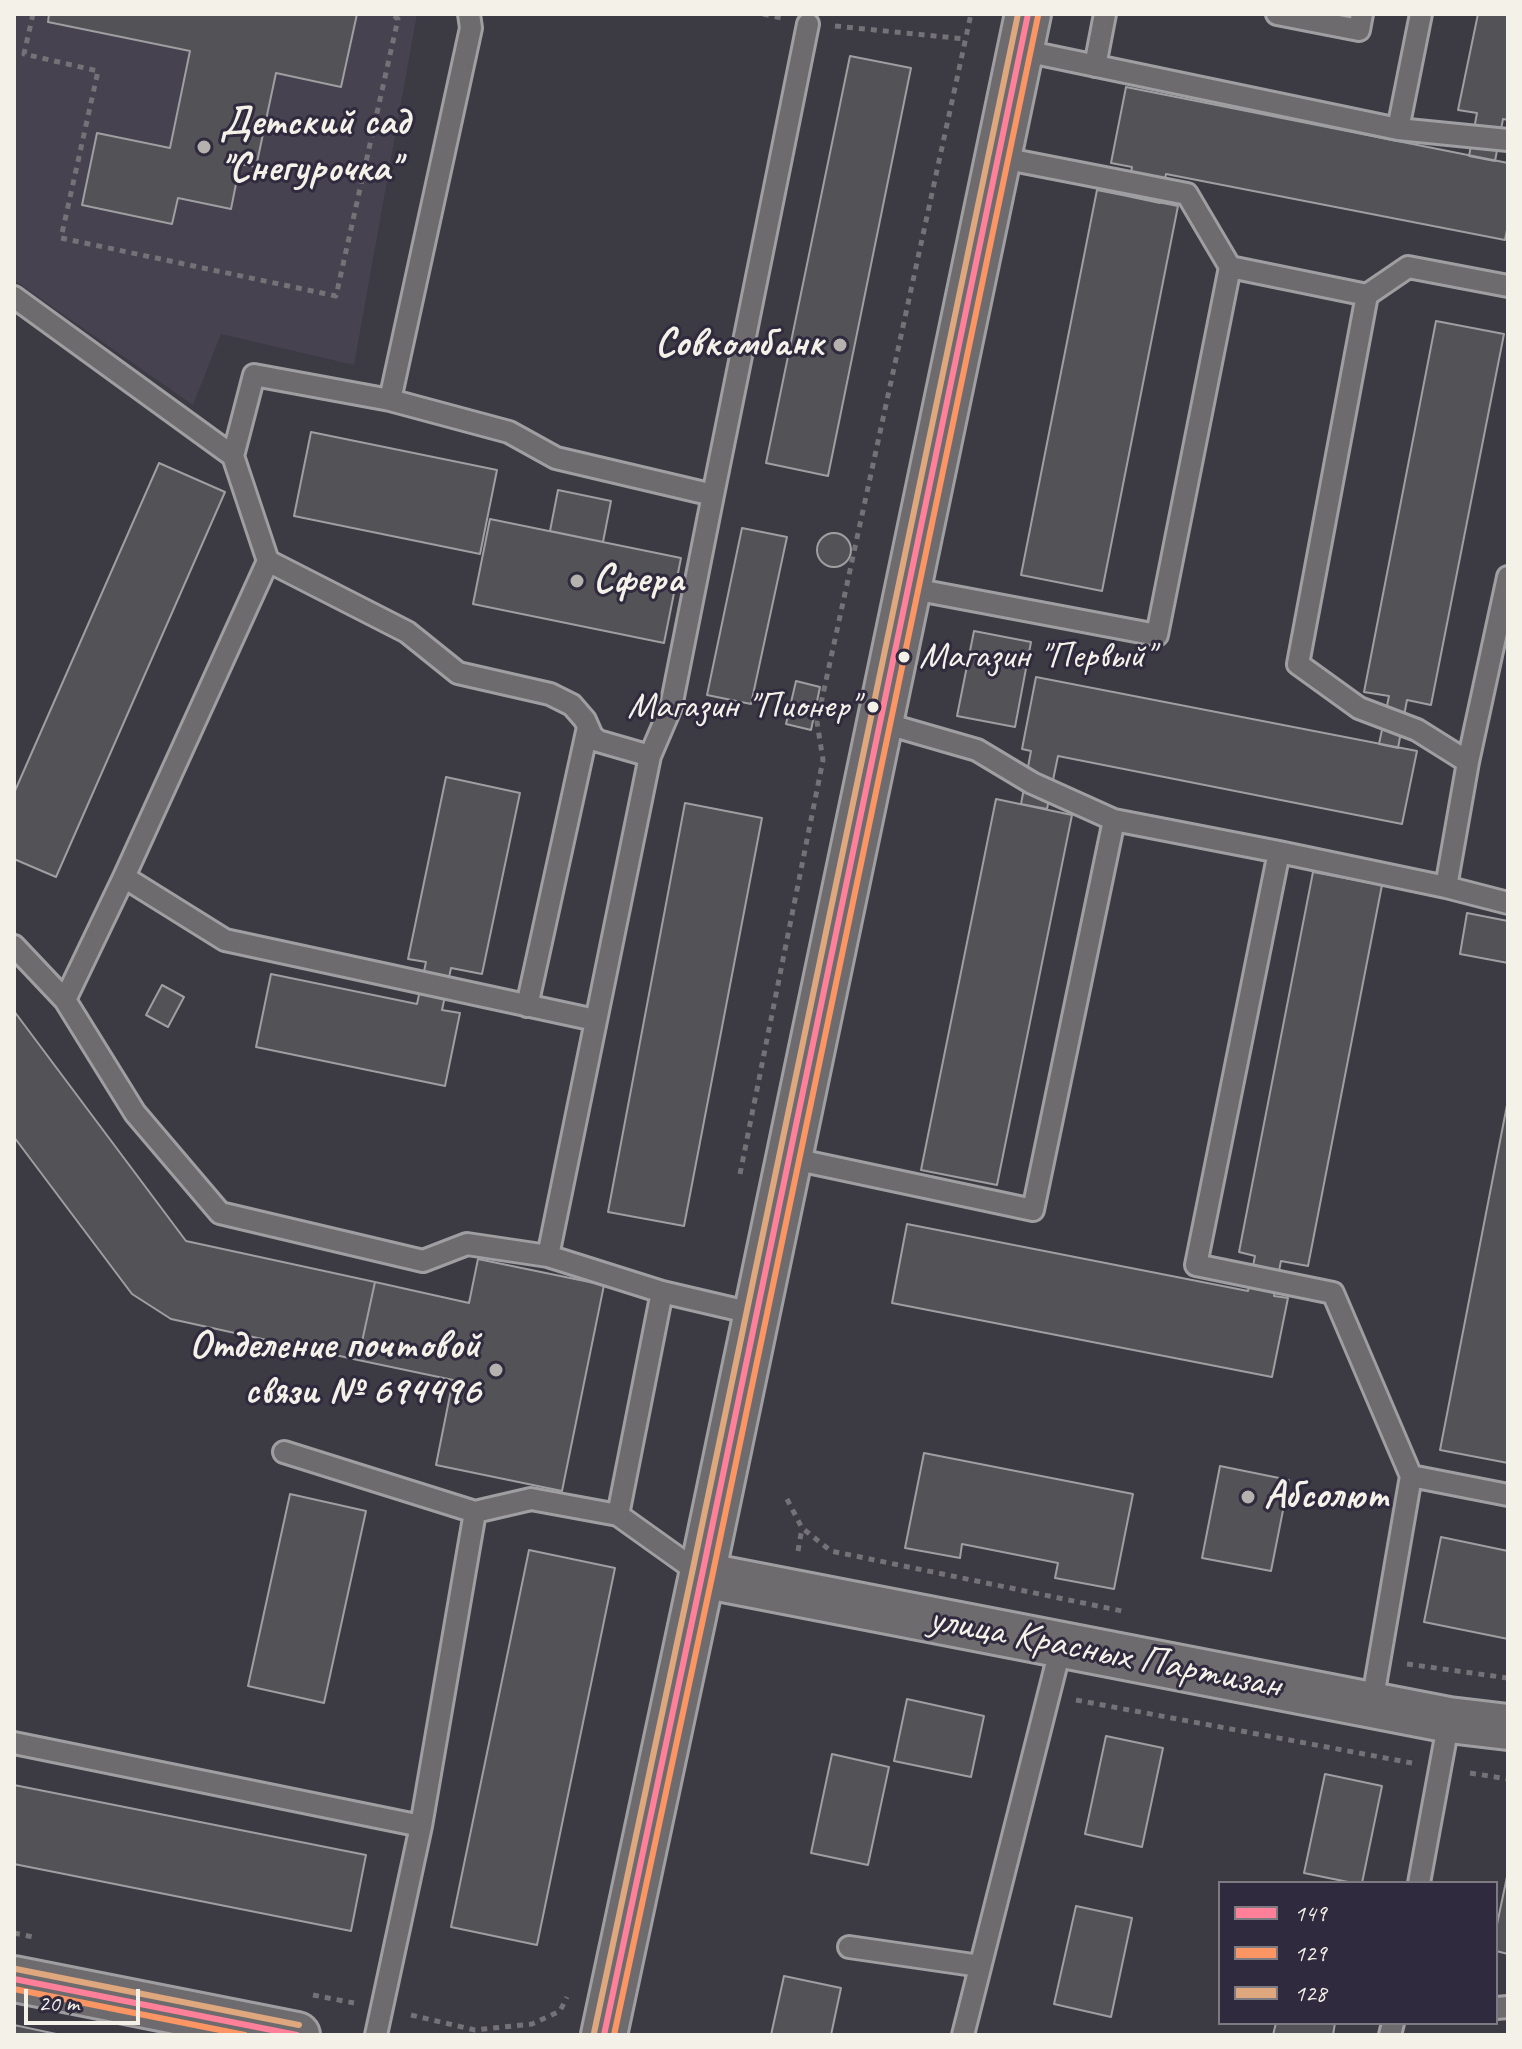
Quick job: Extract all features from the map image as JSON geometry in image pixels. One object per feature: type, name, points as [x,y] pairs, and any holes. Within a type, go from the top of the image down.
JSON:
[{"type":"street","points":[[604,2035],[1024,32]]},
{"type":"street","name":"улица Красных Партизан","points":[[702,1575],[1449,1720],[1508,1727]]},
{"type":"street","points":[[14,1979],[193,2025],[297,2035]]},
{"type":"lane","points":[[390,400],[471,28],[469,14]]},
{"type":"lane","points":[[1095,66],[1105,14]]},
{"type":"lane","points":[[1277,14],[1359,30],[1362,14]]},
{"type":"lane","points":[[1398,129],[1421,14]]},
{"type":"lane","points":[[548,1256],[650,756],[671,707],[808,24]]},
{"type":"lane","points":[[1024,32],[1095,66],[1398,129],[1508,140]]},
{"type":"lane","points":[[908,588],[1157,635],[1230,267],[1187,194],[997,157]]},
{"type":"lane","points":[[1230,267],[1367,295]]},
{"type":"lane","points":[[1468,762],[1417,730],[1359,708],[1298,664],[1367,295],[1408,267],[1508,286]]},
{"type":"lane","points":[[14,297],[233,456]]},
{"type":"lane","points":[[65,1000],[268,561],[233,456],[254,375],[390,400],[509,432],[556,458],[713,495]]},
{"type":"lane","points":[[268,561],[407,632],[458,673],[550,694],[572,705],[598,741],[650,756]]},
{"type":"lane","points":[[1446,887],[1468,762],[1508,577]]},
{"type":"lane","points":[[880,722],[977,750],[1032,783],[1114,820],[1446,887],[1508,903]]},
{"type":"lane","points":[[527,1006],[588,727]]},
{"type":"lane","points":[[789,1158],[1033,1210],[1114,820]]},
{"type":"lane","points":[[1279,852],[1196,1265],[1333,1293],[1411,1476],[1372,1703]]},
{"type":"lane","points":[[124,877],[225,940],[595,1020]]},
{"type":"lane","points":[[14,946],[65,1000],[135,1113],[220,1213],[423,1261],[467,1244],[548,1256],[662,1292],[756,1314]]},
{"type":"lane","points":[[618,1515],[662,1292]]},
{"type":"lane","points":[[284,1452],[475,1512],[531,1499],[618,1515],[702,1575]]},
{"type":"lane","points":[[1411,1476],[1508,1495]]},
{"type":"lane","points":[[376,2035],[421,1826],[475,1512]]},
{"type":"lane","points":[[963,2035],[1061,1646]]},
{"type":"lane","points":[[1419,1881],[1449,1720]]},
{"type":"lane","points":[[14,1743],[421,1826]]},
{"type":"lane","points":[[849,1947],[980,1966]]},
{"type":"path","points":[[33,14],[24,54],[98,71],[61,238],[336,296],[398,19],[392,14]]},
{"type":"path","points":[[763,14],[808,24],[965,39]]},
{"type":"path","points":[[739,1180],[823,760],[817,722],[971,14]]},
{"type":"path","points":[[787,1499],[802,1528],[831,1551],[1123,1611]]},
{"type":"path","points":[[1379,1661],[1508,1678]]},
{"type":"path","points":[[14,1933],[45,1939]]},
{"type":"path","points":[[305,1993],[475,2030],[532,2024],[560,2011],[571,1989]]},
{"type":"shaded area","name":"Детский сад \"Снегурочка\"","points":[[14,14],[417,14],[354,365],[221,334],[193,405],[14,280]]},
{"type":"building","points":[[49,14],[357,14],[341,87],[276,73],[256,167],[240,164],[231,209],[178,198],[172,224],[82,205],[97,133],[170,148],[190,51],[48,22]]},
{"type":"building","points":[[1478,14],[1508,14],[1508,120],[1503,119],[1495,161],[1469,156],[1477,113],[1458,110]]},
{"type":"building","points":[[850,56],[911,68],[828,476],[766,463]]},
{"type":"building","points":[[1126,87],[1508,163],[1508,225],[1505,240],[1166,174],[1160,203],[1127,196],[1132,167],[1111,163]]},
{"type":"building","points":[[1097,190],[1178,206],[1102,591],[1021,575]]},
{"type":"building","points":[[1436,321],[1504,334],[1431,705],[1407,700],[1398,748],[1379,744],[1389,696],[1364,692]]},
{"type":"building","points":[[311,432],[497,470],[480,554],[294,516]]},
{"type":"building","points":[[159,463],[225,492],[56,877],[14,859],[14,793]]},
{"type":"building","points":[[558,490],[611,501],[603,542],[550,531]]},
{"type":"building","name":"Сфера","points":[[490,519],[681,558],[664,643],[473,604]]},
{"type":"building","points":[[742,528],[787,537],[751,704],[707,695]]},
{"type":"building","points":[[834,533],[846,538],[851,550],[846,562],[834,567],[822,562],[817,550],[822,538]]},
{"type":"building","points":[[974,631],[1031,642],[1015,727],[957,716]]},
{"type":"building","points":[[1036,677],[1417,751],[1402,824],[1058,756],[1047,809],[1021,804],[1031,751],[1022,749]]},
{"type":"building","points":[[796,681],[820,687],[811,730],[786,724]]},
{"type":"building","points":[[446,777],[520,793],[482,974],[451,968],[442,1010],[460,1013],[445,1086],[256,1047],[271,974],[417,1004],[426,962],[408,959]]},
{"type":"building","points":[[996,799],[1072,815],[997,1185],[921,1170]]},
{"type":"building","points":[[685,803],[762,818],[684,1226],[608,1212]]},
{"type":"building","points":[[1313,872],[1382,885],[1308,1266],[1281,1261],[1274,1296],[1288,1298],[1272,1377],[892,1303],[907,1224],[1248,1291],[1255,1256],[1239,1252]]},
{"type":"building","points":[[1467,913],[1508,921],[1508,963],[1460,954]]},
{"type":"building","points":[[162,985],[184,997],[168,1027],[146,1015]]},
{"type":"building","points":[[14,1011],[186,1241],[375,1282],[358,1360],[171,1319],[132,1294],[14,1137]]},
{"type":"building","points":[[1508,1100],[1508,1463],[1440,1450]]},
{"type":"building","name":"Отделение почтовой связи № 694496","points":[[478,1259],[604,1285],[562,1491],[436,1465],[453,1380],[358,1360],[375,1282],[469,1303]]},
{"type":"building","points":[[924,1453],[1133,1494],[1114,1589],[1055,1578],[1058,1563],[962,1544],[960,1558],[905,1548]]},
{"type":"building","points":[[1220,1466],[1289,1480],[1271,1571],[1202,1558]]},
{"type":"building","points":[[290,1494],[366,1511],[324,1703],[248,1686]]},
{"type":"building","points":[[1441,1537],[1508,1551],[1508,1639],[1424,1622]]},
{"type":"building","points":[[529,1550],[615,1568],[537,1945],[451,1927]]},
{"type":"building","points":[[907,1699],[984,1716],[971,1777],[894,1761]]},
{"type":"building","points":[[1106,1736],[1163,1748],[1142,1847],[1085,1834]]},
{"type":"building","points":[[832,1754],[889,1767],[868,1865],[811,1853]]},
{"type":"building","points":[[1325,1774],[1382,1786],[1362,1881],[1343,1881],[1304,1873]]},
{"type":"building","points":[[14,1785],[366,1855],[351,1931],[14,1864]]},
{"type":"building","points":[[1508,1872],[1508,1954],[1498,1952],[1498,1920]]},
{"type":"building","points":[[1076,1906],[1132,1918],[1111,2017],[1054,2004]]},
{"type":"building","points":[[784,1976],[841,1988],[831,2035],[771,2035]]},
{"type":"building","points":[[14,2025],[61,2035],[14,2035]]},
{"type":"building","points":[[1276,2025],[1335,2025],[1333,2035],[1273,2035]]},
{"type":"transit line","name":"128","points":[[594,2033],[1018,14]]},
{"type":"transit line","name":"149","points":[[604,2035],[1028,14]]},
{"type":"transit line","name":"129","points":[[614,2035],[1038,16]]},
{"type":"transit line","name":"128","points":[[16,1969],[299,2025]]},
{"type":"transit line","name":"149","points":[[14,1979],[297,2035]]},
{"type":"transit line","name":"129","points":[[14,1989],[245,2035]]},
{"type":"place","name":"Детский сад \"Снегурочка\"","points":[[204,147]]},
{"type":"place","name":"Совкомбанк","points":[[840,345]]},
{"type":"place","name":"Сфера","points":[[577,581]]},
{"type":"place","name":"Магазин \"Первый\"","points":[[904,657]]},
{"type":"place","name":"Магазин \"Пионер\"","points":[[873,707]]},
{"type":"place","name":"Отделение почтовой связи № 694496","points":[[496,1370]]},
{"type":"place","name":"Абсолют","points":[[1248,1497]]}]
